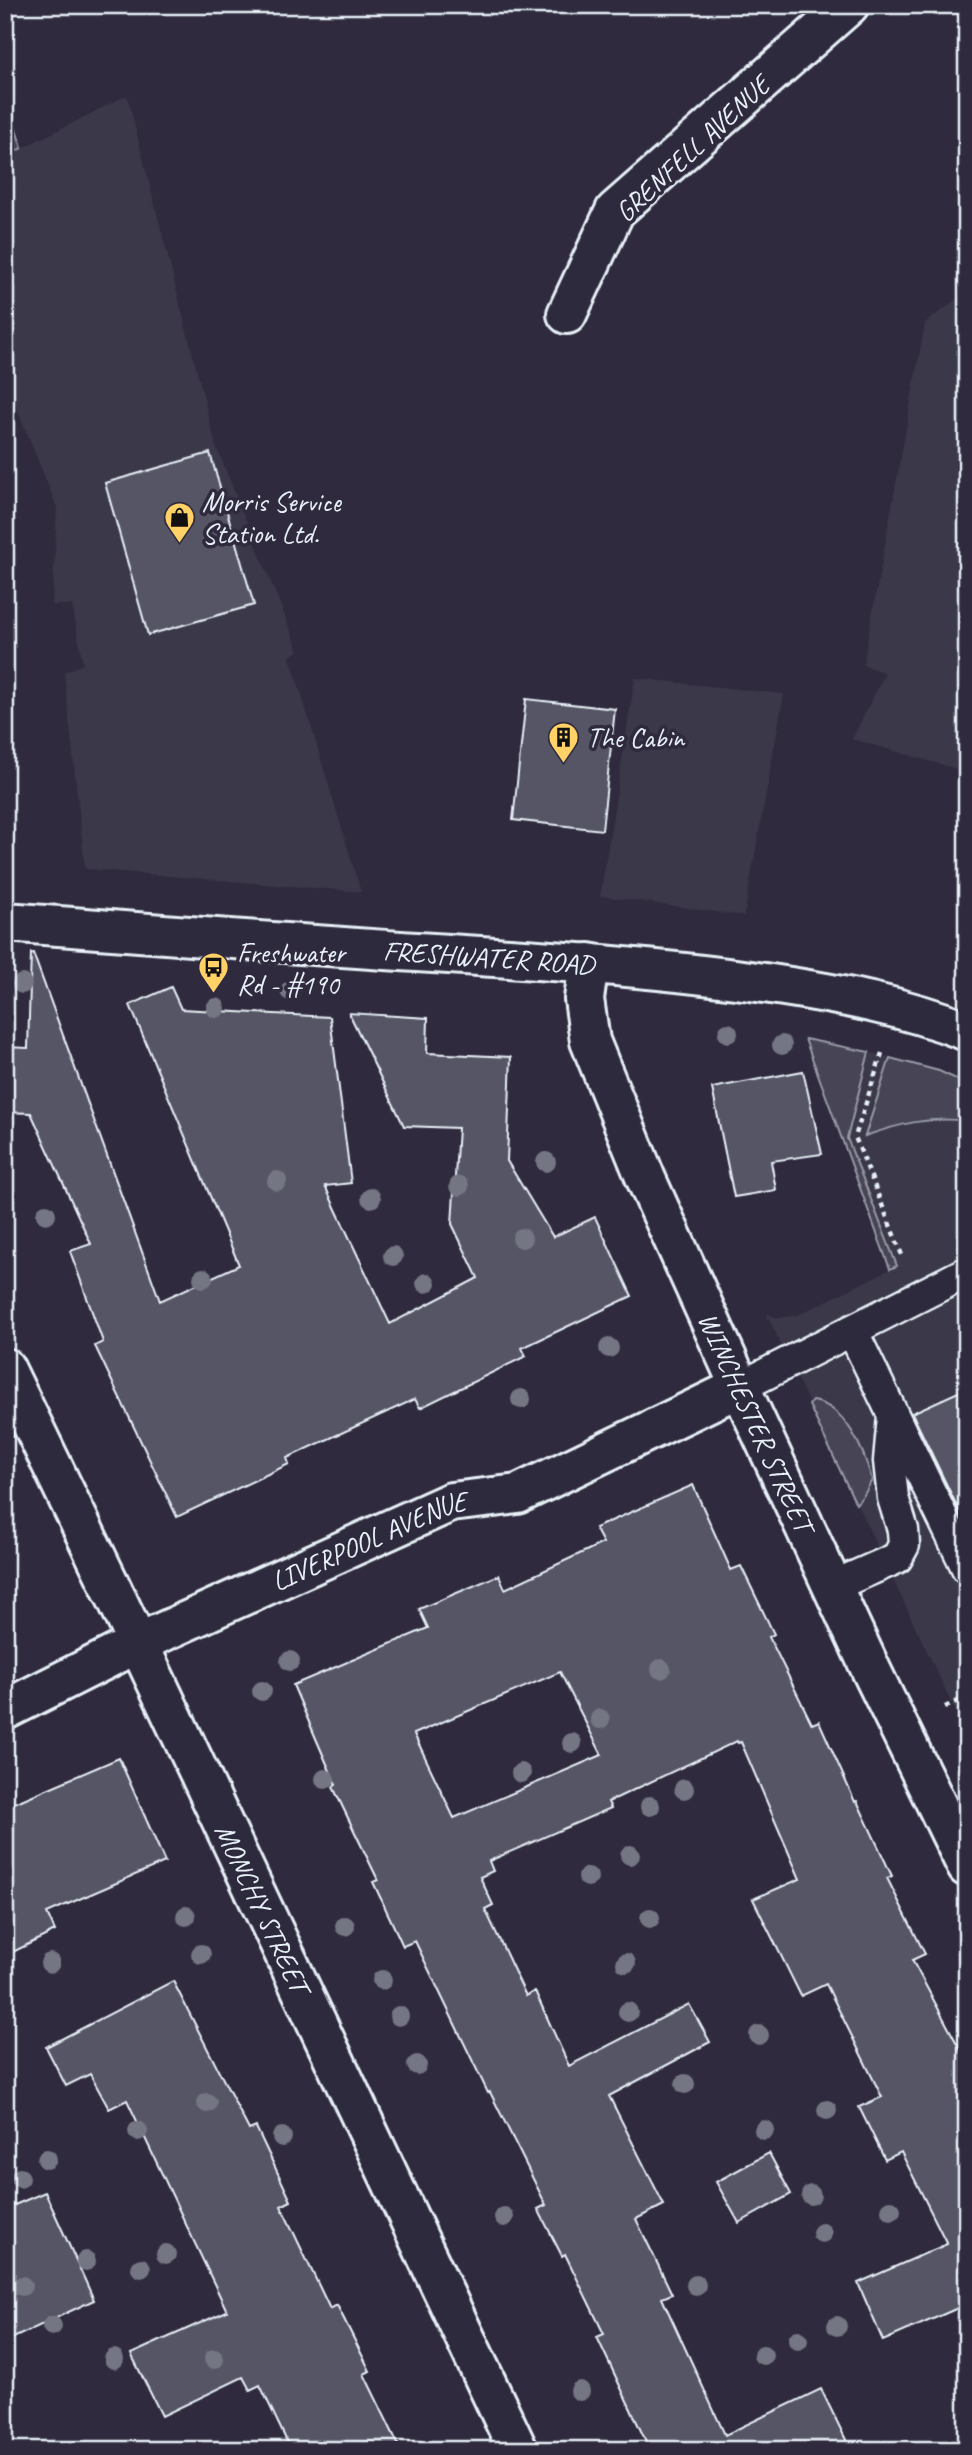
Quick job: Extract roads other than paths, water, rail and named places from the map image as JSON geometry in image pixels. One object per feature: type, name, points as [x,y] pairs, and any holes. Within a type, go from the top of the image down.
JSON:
[{"type":"street","name":"GRENFELL AVENUE","points":[[567,314],[615,211],[849,5]]},
{"type":"street","name":"FRESHWATER ROAD","points":[[5,922],[327,947],[589,963],[686,973],[864,1000],[967,1031]]},
{"type":"street","name":"WINCHESTER STREET","points":[[589,963],[584,999],[590,1041],[646,1179],[740,1387],[967,1867]]},
{"type":"street","name":"MONCHY STREET","points":[[5,1368],[138,1643],[518,2450]]},
{"type":"street","name":"LIVERPOOL AVENUE","points":[[5,1710],[138,1643],[451,1502],[518,1494],[740,1387]]},
{"type":"lane","points":[[740,1387],[967,1272]]},
{"type":"lane","points":[[852,1330],[967,1568]]},
{"type":"lane","points":[[833,1586],[897,1558],[904,1545],[903,1531],[893,1497],[889,1461],[894,1416]]},
{"type":"place","name":"Morris Service Station Ltd.","points":[[179,544]]},
{"type":"place","name":"The Cabin","points":[[564,764]]},
{"type":"place","name":"Freshwater Rd - #190","points":[[214,995]]}]
